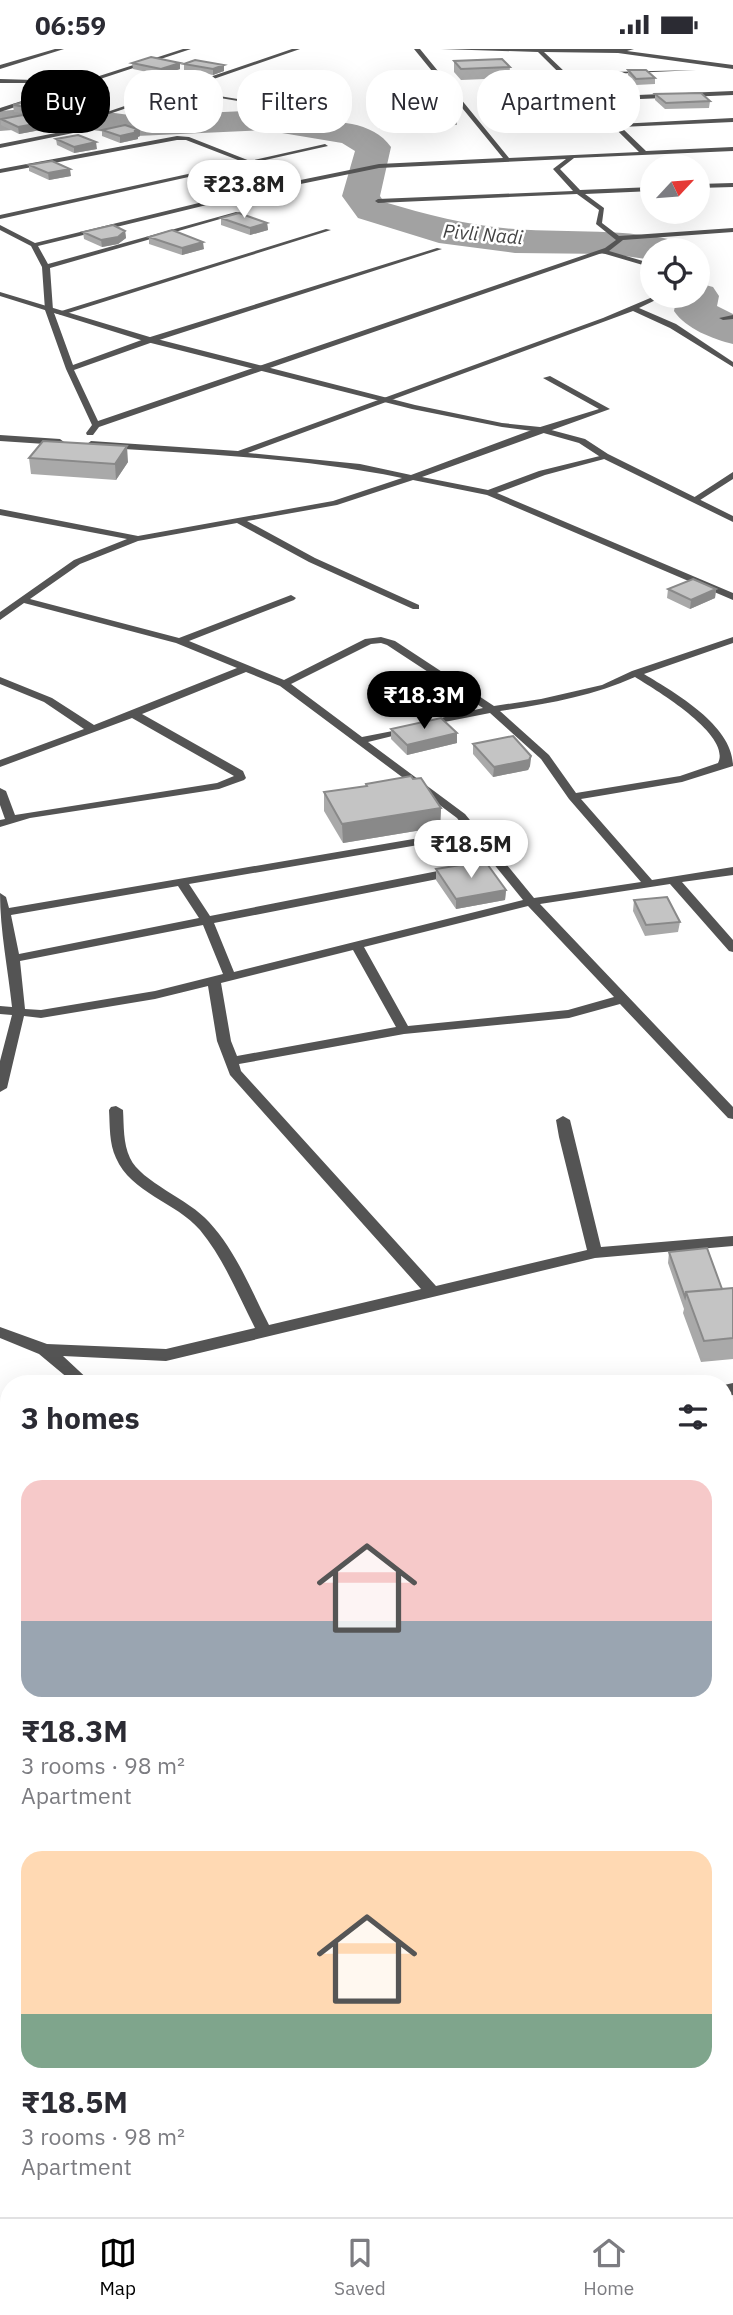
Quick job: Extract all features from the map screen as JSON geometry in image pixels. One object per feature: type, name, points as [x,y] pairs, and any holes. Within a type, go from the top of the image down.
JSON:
[{"type":"street","points":[[0,65],[61,49]]},
{"type":"street","points":[[110,74],[188,49]]},
{"type":"street","points":[[223,74],[297,49]]},
{"type":"street","points":[[417,49],[507,159]]},
{"type":"street","points":[[444,49],[619,51],[733,67]]},
{"type":"street","points":[[619,51],[631,49]]},
{"type":"street","points":[[540,51],[560,70]]},
{"type":"street","points":[[640,72],[693,70]]},
{"type":"street","points":[[0,81],[21,82]]},
{"type":"street","points":[[640,97],[733,93]]},
{"type":"street","points":[[0,110],[21,103]]},
{"type":"street","points":[[640,125],[733,120]]},
{"type":"street","points":[[0,146],[65,133]]},
{"type":"street","points":[[623,133],[644,153]]},
{"type":"street","points":[[0,171],[177,138],[187,138],[249,162]]},
{"type":"street","points":[[0,217],[325,146]]},
{"type":"street","points":[[34,245],[342,172],[380,166],[733,149]]},
{"type":"street","points":[[575,156],[556,169],[578,192],[602,209],[599,224],[619,240]]},
{"type":"street","points":[[710,186],[733,185]]},
{"type":"street","points":[[378,201],[640,190]]},
{"type":"street","points":[[46,267],[238,213]]},
{"type":"street","points":[[0,227],[34,245],[46,267],[49,310],[70,369],[96,425]]},
{"type":"street","points":[[59,313],[328,230]]},
{"type":"street","points":[[733,230],[619,240],[604,250],[260,366],[96,425],[83,443],[237,454],[360,467],[489,493],[733,597]]},
{"type":"street","points":[[70,369],[150,340],[439,249]]},
{"type":"street","points":[[604,250],[640,262]]},
{"type":"street","points":[[0,294],[150,340],[386,398],[582,441],[605,456],[733,519]]},
{"type":"street","points":[[237,454],[640,305]]},
{"type":"street","points":[[632,308],[673,326],[733,365]]},
{"type":"street","points":[[723,318],[733,317]]},
{"type":"street","points":[[0,617],[77,562],[136,538],[334,503],[606,409],[547,378]]},
{"type":"street","points":[[0,437],[73,443]]},
{"type":"street","points":[[489,493],[542,473],[605,456]]},
{"type":"street","points":[[694,499],[733,475]]},
{"type":"street","points":[[0,512],[136,538]]},
{"type":"street","points":[[238,520],[323,566],[416,607]]},
{"type":"street","points":[[180,641],[291,598]]},
{"type":"street","points":[[22,600],[180,641],[246,668],[284,684],[362,740],[461,816],[475,832],[486,865],[531,902],[733,1115]]},
{"type":"street","points":[[362,740],[492,709],[541,702],[605,687],[636,673],[733,640]]},
{"type":"street","points":[[284,684],[369,641],[391,643],[492,709],[545,757],[573,797],[650,885]]},
{"type":"street","points":[[0,764],[246,668]]},
{"type":"street","points":[[573,797],[682,779],[728,764],[724,746],[713,731],[673,696],[636,673]]},
{"type":"street","points":[[0,680],[48,700],[92,729]]},
{"type":"street","points":[[0,791],[5,822],[219,786],[240,778],[239,773],[131,715]]},
{"type":"street","points":[[4,912],[475,832]]},
{"type":"street","points":[[13,959],[486,865]]},
{"type":"street","points":[[0,1010],[41,1014],[155,995],[531,902],[733,871]]},
{"type":"street","points":[[674,881],[733,948]]},
{"type":"street","points":[[181,882],[207,921],[230,977]]},
{"type":"street","points":[[0,897],[13,959],[19,1012],[0,1089]]},
{"type":"street","points":[[357,945],[404,1030]]},
{"type":"street","points":[[214,981],[224,1041],[235,1072],[432,1291]]},
{"type":"street","points":[[232,1061],[404,1030],[569,1014],[623,999]]},
{"type":"street","points":[[116,1110],[116,1139],[125,1165],[147,1185],[184,1207],[203,1224],[218,1243],[264,1331]]},
{"type":"street","points":[[563,1121],[571,1168],[584,1206],[595,1253]]},
{"type":"street","points":[[45,1350],[166,1355],[595,1253],[733,1241]]},
{"type":"street","points":[[0,1332],[45,1350],[74,1375]]},
{"type":"building","points":[[151,57],[180,63],[161,69],[132,63]]},
{"type":"building","points":[[502,59],[510,67],[461,69],[454,61]]},
{"type":"building","points":[[195,60],[224,65],[213,69],[184,64]]},
{"type":"building","points":[[640,70],[646,70],[655,78],[640,79]]},
{"type":"building","points":[[701,93],[710,101],[666,103],[655,94]]},
{"type":"building","points":[[21,115],[21,126],[18,127],[1,119]]},
{"type":"building","points":[[124,125],[124,133],[134,133],[120,136],[110,133],[110,128]]},
{"type":"building","points":[[78,135],[96,142],[74,147],[56,139]]},
{"type":"building","points":[[52,161],[70,169],[48,173],[29,165]]},
{"type":"building","points":[[239,213],[267,223],[250,228],[221,218]]},
{"type":"building","points":[[113,225],[125,231],[118,237],[101,240],[83,232]]},
{"type":"building","points":[[172,230],[203,242],[182,248],[149,237]]},
{"type":"building","points":[[43,441],[127,446],[115,464],[29,458]]},
{"type":"building","points":[[693,579],[716,589],[691,600],[668,589]]},
{"type":"building","points":[[438,674],[468,695],[432,706],[403,684]]},
{"type":"building","points":[[441,718],[457,733],[407,745],[391,729]]},
{"type":"building","points":[[513,736],[531,756],[529,760],[494,767],[473,744]]},
{"type":"building","points":[[411,776],[413,779],[421,778],[441,808],[342,824],[324,792],[367,786],[366,784]]},
{"type":"building","points":[[485,861],[506,890],[456,899],[436,869]]},
{"type":"building","points":[[667,897],[680,922],[646,925],[634,900]]},
{"type":"building","points":[[707,1248],[722,1289],[686,1292],[685,1297],[669,1252]]},
{"type":"building","points":[[733,1288],[733,1338],[704,1341],[686,1292]]},
{"type":"waterway","name":"Pivli Nadi","points":[[0,121],[62,116],[137,126],[264,120],[352,134],[373,147],[361,196],[371,210],[439,231],[515,241],[611,242],[640,246]]},
{"type":"waterway","name":"Pivli Nadi","points":[[696,308],[695,311],[733,331]]}]
